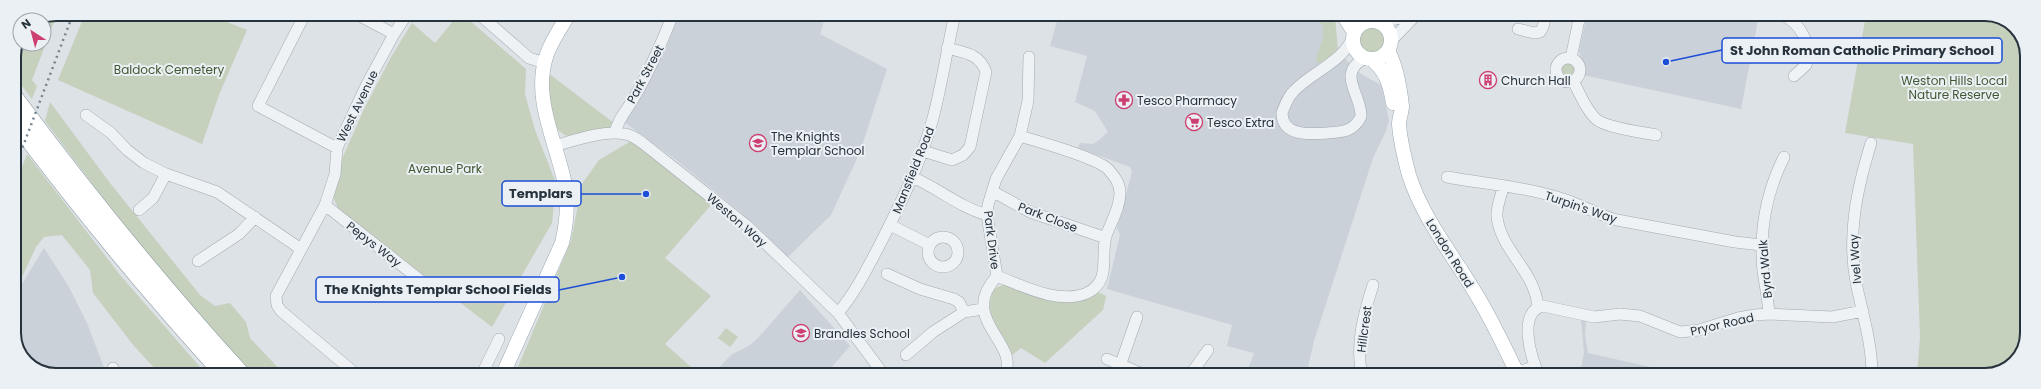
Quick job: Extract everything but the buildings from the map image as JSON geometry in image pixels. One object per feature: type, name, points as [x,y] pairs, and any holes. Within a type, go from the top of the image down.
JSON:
[{"type":"highway","points":[[21,105],[123,238],[184,310],[237,368]]},
{"type":"highway","points":[[21,130],[112,247],[173,320],[217,368]]},
{"type":"main road","points":[[505,368],[562,243],[565,230],[566,197],[564,180],[543,101],[545,63],[551,45],[565,21]]},
{"type":"main road","points":[[1347,21],[1353,36],[1356,51],[1368,59],[1383,55],[1389,46],[1390,33],[1386,26],[1376,21],[1365,22],[1358,26],[1353,36]]},
{"type":"main road","name":"London Road","points":[[1389,46],[1398,80],[1402,107],[1400,124]]},
{"type":"main road","name":"London Road","points":[[1368,59],[1380,66],[1389,84],[1394,111],[1400,124],[1409,174],[1418,198],[1440,237],[1476,294],[1515,368]]},
{"type":"street","points":[[301,21],[258,106],[337,148]]},
{"type":"street","points":[[369,21],[394,34]]},
{"type":"street","name":"West Avenue","points":[[349,368],[277,305],[278,293],[325,205],[334,174],[337,148],[367,84],[402,21]]},
{"type":"street","points":[[487,21],[529,58],[545,63]]},
{"type":"street","name":"Park Street","points":[[615,133],[617,123],[635,96],[658,51],[670,21]]},
{"type":"street","name":"Mansfield Road","points":[[838,313],[852,295],[890,225],[923,151],[933,118],[953,21]]},
{"type":"street","points":[[1389,46],[1411,21]]},
{"type":"street","points":[[1518,30],[1534,33],[1540,32],[1544,21]]},
{"type":"street","points":[[1571,58],[1579,21]]},
{"type":"street","points":[[1792,21],[1798,27],[1808,50],[1806,65],[1794,76]]},
{"type":"street","points":[[1353,36],[1343,54],[1318,70],[1293,91],[1282,113],[1285,123],[1290,129],[1298,133],[1343,132],[1351,129],[1361,116],[1360,104],[1350,80],[1351,73],[1356,65],[1368,59]]},
{"type":"street","points":[[923,151],[952,160],[967,152],[972,142],[986,72],[976,56],[947,48]]},
{"type":"street","name":"Park Drive","points":[[983,309],[988,288],[997,276],[987,215],[996,179],[1020,136],[1028,101],[1029,57]]},
{"type":"street","points":[[1571,58],[1576,61],[1580,70],[1579,75],[1573,81],[1562,81],[1556,71],[1556,67],[1561,60],[1571,58]]},
{"type":"street","points":[[1573,81],[1589,110],[1597,120],[1606,124],[1656,135]]},
{"type":"street","points":[[86,115],[111,133],[127,150],[144,163],[166,174],[217,192],[301,249]]},
{"type":"street","name":"Weston Way","points":[[554,146],[586,137],[615,133],[633,136],[675,167],[746,225],[838,313],[879,368]]},
{"type":"street","points":[[997,276],[1039,292],[1068,297],[1086,293],[1098,286],[1104,274],[1106,238],[1120,200],[1119,186],[1114,176],[1103,165],[1020,136]]},
{"type":"street","name":"Ivel Way","points":[[1871,143],[1857,194],[1852,240],[1856,281],[1871,353],[1872,368]]},
{"type":"street","name":"Byrd Walk","points":[[1769,314],[1761,245],[1765,211],[1769,194],[1784,157]]},
{"type":"street","points":[[139,210],[153,198],[166,174]]},
{"type":"street","points":[[912,177],[935,187],[961,206],[987,215]]},
{"type":"street","name":"Turpin's Way","points":[[1447,177],[1540,193],[1566,200],[1602,216],[1617,220],[1735,242],[1761,245]]},
{"type":"street","points":[[1504,187],[1497,212],[1500,228],[1532,282],[1536,293],[1538,307],[1531,315],[1528,342],[1536,368]]},
{"type":"street","name":"Park Close","points":[[992,191],[1030,212],[1106,238]]},
{"type":"street","name":"Pepys Way","points":[[325,205],[424,283]]},
{"type":"street","points":[[198,262],[239,234],[255,218]]},
{"type":"street","points":[[890,225],[930,245]]},
{"type":"street","points":[[888,274],[920,289],[956,300],[964,312]]},
{"type":"street","name":"Hillcrest","points":[[1361,368],[1360,354],[1362,328],[1373,285]]},
{"type":"street","name":"Pryor Road","points":[[1538,307],[1550,307],[1594,318],[1620,314],[1640,316],[1680,332],[1699,330],[1738,318],[1769,314],[1832,317],[1863,311]]},
{"type":"street","points":[[906,355],[933,332],[964,312],[983,309],[989,325],[1006,353],[1007,368]]},
{"type":"street","points":[[1120,366],[1137,316]]},
{"type":"street","points":[[485,368],[499,338]]},
{"type":"street","points":[[1195,368],[1208,350]]},
{"type":"street","points":[[1107,359],[1126,368]]},
{"type":"shaded area","name":"The Knights Templar School","points":[[676,21],[824,21],[820,34],[887,69],[860,152],[831,215],[788,257],[752,222],[744,217],[745,216],[676,160],[624,122],[665,51]]},
{"type":"shaded area","points":[[1057,21],[1335,21],[1338,52],[1361,74],[1381,85],[1389,120],[1386,131],[1373,158],[1314,341],[1308,368],[1249,368],[1254,353],[1227,346],[1232,325],[1107,289],[1120,235],[1117,227],[1132,172],[1130,167],[1078,148],[1080,143],[1093,144],[1108,132],[1095,111],[1075,102],[1087,56],[1050,46]]},
{"type":"shaded area","points":[[1586,21],[1758,21],[1741,109],[1583,75],[1584,67],[1579,51]]},
{"type":"shaded area","points":[[44,248],[69,287],[87,323],[103,368],[51,368],[36,362],[31,358],[24,347],[21,336],[21,286]]},
{"type":"shaded area","name":"Brandles School","points":[[800,290],[850,346],[831,368],[719,368],[731,355],[750,345],[759,337]]},
{"type":"shaded area","points":[[1581,320],[1586,321],[1585,335],[1588,353],[1655,368],[1581,368],[1584,352]]},
{"type":"green space","name":"Baldock Cemetery","points":[[82,21],[224,21],[247,30],[219,95],[202,144],[58,80]]},
{"type":"green space","name":"Avenue Park","points":[[453,21],[470,21],[526,69],[525,94],[535,130],[556,183],[552,223],[492,327],[339,210],[332,195],[339,166],[364,109],[391,57],[412,23],[435,43]]},
{"type":"green space","points":[[1318,21],[1335,21],[1338,52],[1320,63],[1317,63],[1316,60],[1323,37],[1323,26]]},
{"type":"green space","name":"Weston Hills Local Nature Reserve","points":[[1865,21],[1990,21],[2005,27],[2013,35],[2019,47],[2020,53],[2020,338],[2013,354],[2003,363],[1985,368],[1918,368],[1920,337],[1913,144],[1845,133]]},
{"type":"green space","points":[[1372,25],[1382,29],[1386,39],[1382,49],[1372,53],[1362,49],[1358,39],[1362,29]]},
{"type":"green space","points":[[22,52],[43,52],[32,80],[37,86],[32,99],[21,84]]},
{"type":"green space","points":[[1568,62],[1574,65],[1577,71],[1574,77],[1568,80],[1562,77],[1559,71],[1562,65]]},
{"type":"green space","points":[[548,73],[614,123],[612,129],[571,137],[562,133],[556,127],[552,119],[549,100]]},
{"type":"green space","points":[[50,102],[110,183],[200,295],[215,306],[230,303],[246,322],[250,338],[278,368],[246,368],[170,282],[45,121]]},
{"type":"green space","points":[[631,141],[712,204],[665,258],[711,296],[665,344],[692,368],[518,368],[571,241],[582,184],[599,160]]},
{"type":"green space","points":[[27,154],[120,275],[201,368],[154,368],[134,346],[93,293],[90,270],[62,235],[44,237],[36,247],[21,279],[21,170]]},
{"type":"green space","points":[[1005,284],[1089,297],[1098,292],[1106,296],[1103,310],[1045,363],[1021,348],[1012,355],[994,325],[991,318],[990,300],[993,289]]},
{"type":"green space","points":[[726,328],[738,337],[730,347],[718,338]]},
{"type":"railway","points":[[21,151],[70,21]]},
{"type":"place","name":"St John Roman Catholic Primary School","points":[[1666,62]]},
{"type":"place","name":"Church Hall","points":[[1488,80]]},
{"type":"place","name":"Tesco Pharmacy","points":[[1124,100]]},
{"type":"place","name":"Tesco Extra","points":[[1194,122]]},
{"type":"place","name":"The Knights Templar School","points":[[758,143]]},
{"type":"place","name":"Templars","points":[[646,194]]},
{"type":"place","name":"The Knights Templar School Fields","points":[[622,277]]},
{"type":"place","name":"Brandles School","points":[[801,333]]}]
